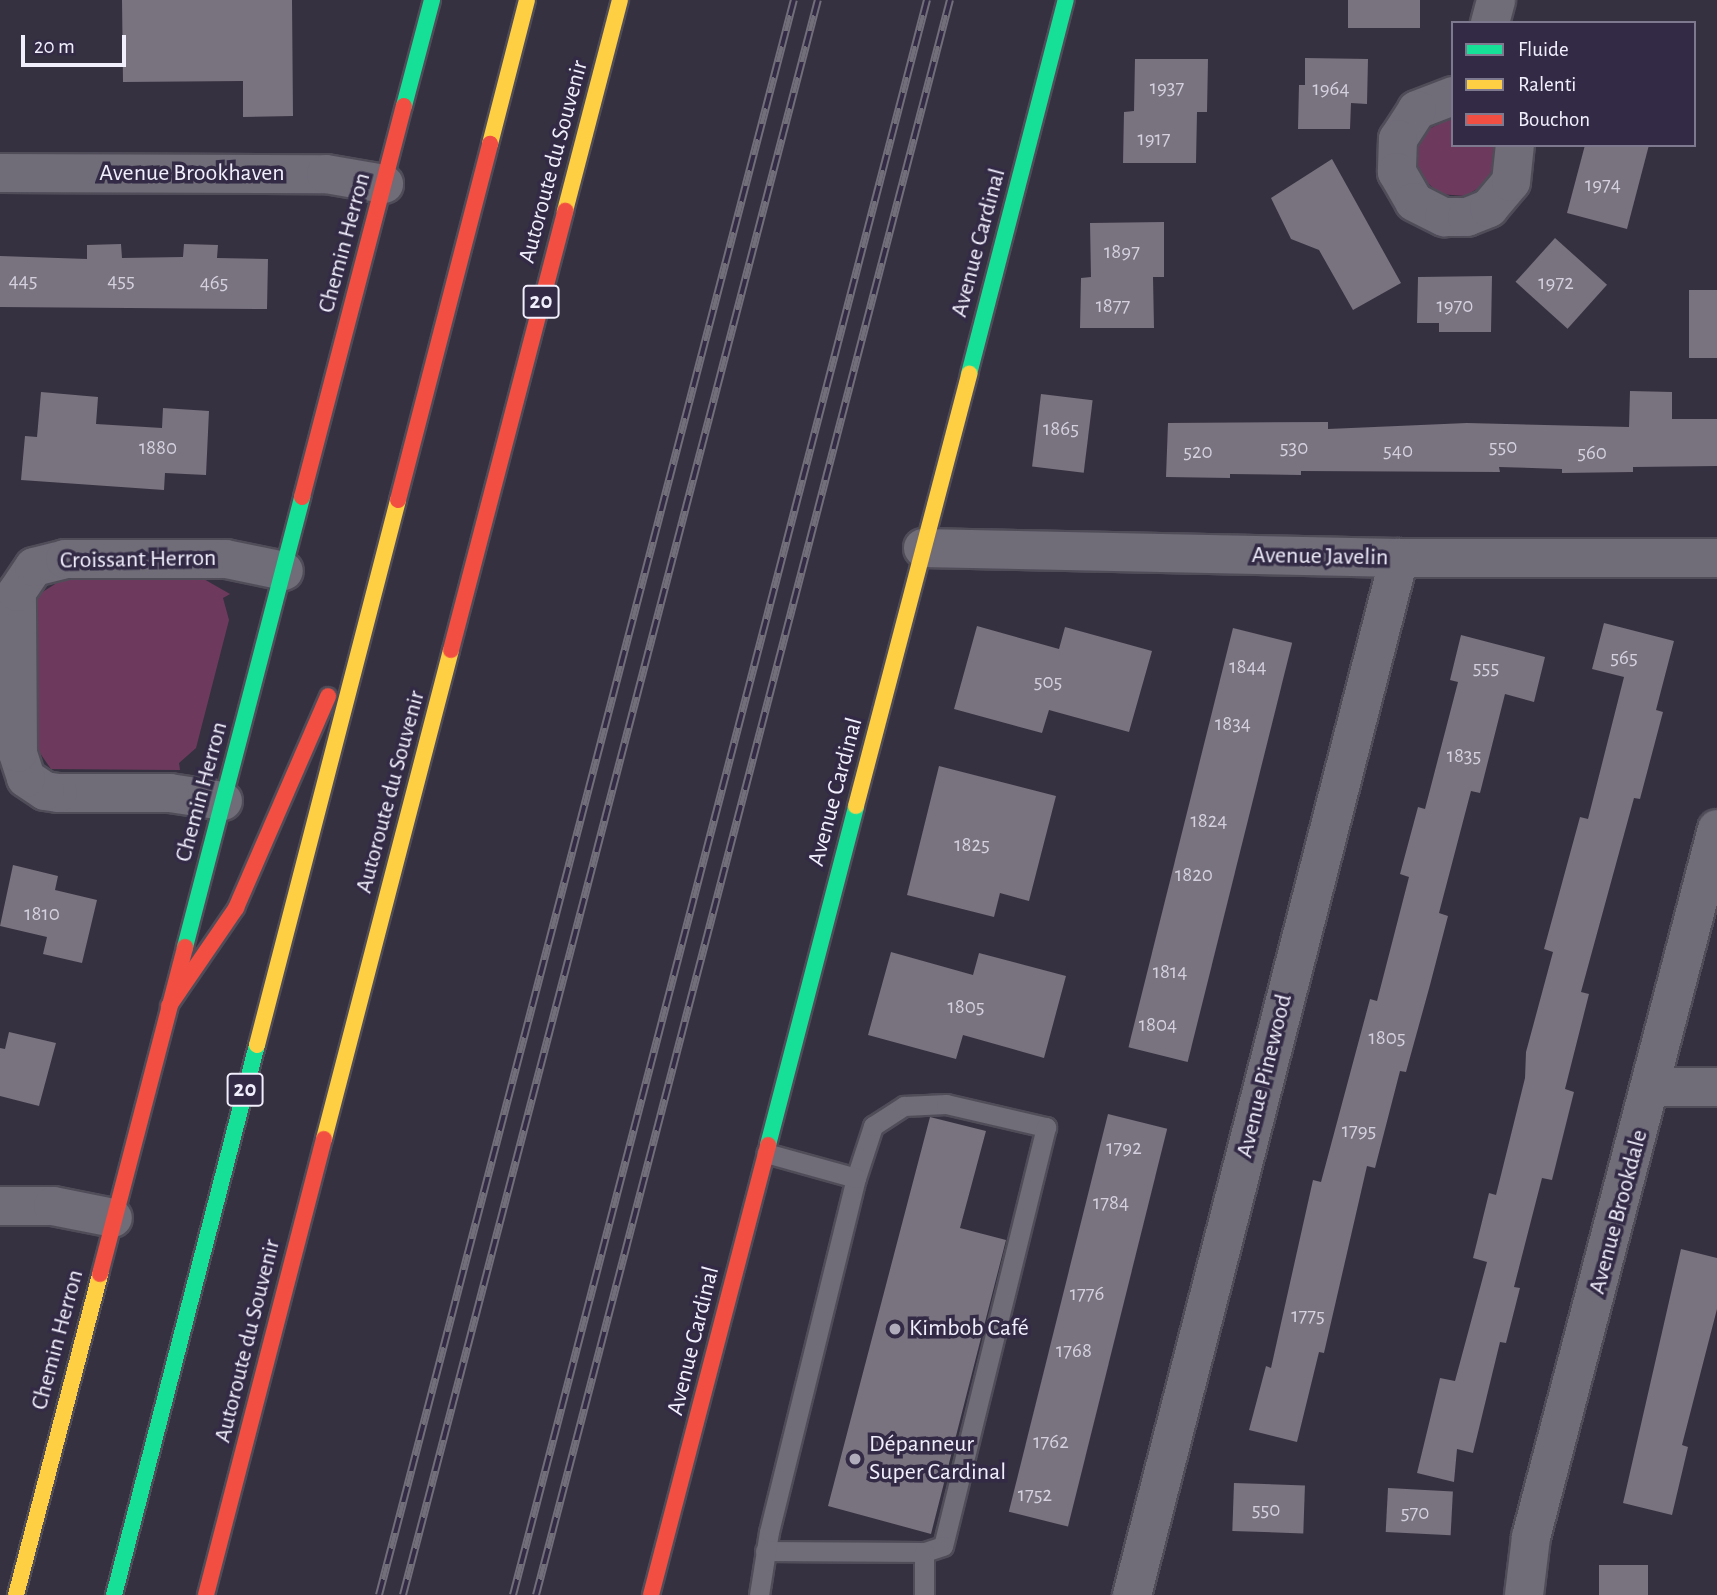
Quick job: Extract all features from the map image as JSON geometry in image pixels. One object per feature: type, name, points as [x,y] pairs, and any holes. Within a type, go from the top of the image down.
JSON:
[{"type":"main road","name":"Chemin Herron","points":[[16,1595],[432,0]]},
{"type":"main road","name":"20","points":[[114,1595],[527,0]]},
{"type":"main road","name":"Autoroute du Souvenir","points":[[206,1595],[620,0]]},
{"type":"main road","name":"Avenue Cardinal","points":[[651,1595],[1066,0]]},
{"type":"main road","points":[[169,1006],[236,908],[376,585]]},
{"type":"street","points":[[1491,21],[1496,0]]},
{"type":"street","points":[[1451,97],[1417,110],[1398,139],[1397,172],[1414,202],[1444,217],[1467,217],[1489,208],[1511,182],[1515,147]]},
{"type":"street","name":"Avenue Brookhaven","points":[[0,173],[326,174],[384,184]]},
{"type":"street","name":"Avenue Javelin","points":[[923,548],[1399,558],[1717,558]]},
{"type":"street","name":"Avenue Pinewood","points":[[1132,1595],[1399,558]]},
{"type":"street","name":"Croissant Herron","points":[[223,802],[170,793],[58,793],[45,791],[26,778],[18,753],[17,592],[34,567],[65,559],[226,559],[284,571]]},
{"type":"street","name":"Avenue Brookdale","points":[[1524,1595],[1531,1537],[1653,1087],[1717,829]]},
{"type":"street","points":[[1653,1087],[1717,1087]]},
{"type":"street","points":[[0,1206],[53,1206],[113,1218]]},
{"type":"lane","points":[[759,1595],[765,1551],[856,1178],[873,1126],[904,1106],[946,1104],[1046,1127],[943,1546],[924,1552],[765,1551]]},
{"type":"lane","points":[[766,1153],[856,1178]]},
{"type":"lane","points":[[923,1595],[924,1552]]},
{"type":"shaded area","points":[[1451,118],[1451,147],[1494,147],[1496,157],[1487,183],[1465,196],[1440,194],[1421,177],[1417,165],[1419,140],[1427,130]]},
{"type":"shaded area","points":[[202,578],[230,594],[223,598],[229,620],[196,748],[179,763],[180,770],[51,769],[35,746],[35,605],[41,593],[63,579]]},
{"type":"building","points":[[122,0],[292,0],[293,116],[243,117],[243,81],[123,82]]},
{"type":"building","points":[[1348,0],[1420,0],[1420,28],[1348,28]]},
{"type":"building","points":[[1305,58],[1368,59],[1367,104],[1351,103],[1350,129],[1298,129],[1299,85],[1305,85]]},
{"type":"building","points":[[1135,59],[1208,59],[1207,112],[1197,112],[1196,163],[1123,163],[1124,112],[1134,111]]},
{"type":"building","points":[[1584,147],[1648,147],[1627,229],[1567,213]]},
{"type":"building","points":[[1332,159],[1401,283],[1353,310],[1319,250],[1291,239],[1271,198]]},
{"type":"building","points":[[1164,222],[1164,277],[1153,277],[1154,328],[1080,328],[1081,278],[1091,277],[1090,223]]},
{"type":"building","points":[[1555,238],[1607,285],[1568,329],[1516,282]]},
{"type":"building","points":[[121,244],[122,258],[183,257],[184,244],[218,245],[217,258],[268,259],[267,309],[0,307],[0,256],[87,259],[87,245]]},
{"type":"building","points":[[1492,276],[1491,332],[1439,332],[1439,323],[1417,323],[1418,277]]},
{"type":"building","points":[[1689,290],[1717,290],[1717,358],[1689,358]]},
{"type":"building","points":[[1630,391],[1672,392],[1672,419],[1717,419],[1717,466],[1633,467],[1633,472],[1562,473],[1562,469],[1499,467],[1500,472],[1301,471],[1301,475],[1166,477],[1168,423],[1328,422],[1328,429],[1467,423],[1629,427]]},
{"type":"building","points":[[41,392],[98,397],[96,424],[162,428],[163,408],[209,411],[206,475],[165,473],[164,490],[21,480],[25,436],[37,437]]},
{"type":"building","points":[[1041,394],[1093,400],[1084,473],[1032,466]]},
{"type":"building","points":[[1604,623],[1674,641],[1656,710],[1663,712],[1640,799],[1634,798],[1581,992],[1589,994],[1565,1089],[1574,1092],[1552,1180],[1542,1178],[1514,1287],[1520,1288],[1506,1343],[1500,1342],[1473,1453],[1457,1449],[1454,1482],[1417,1473],[1440,1378],[1455,1381],[1487,1262],[1473,1258],[1489,1193],[1496,1195],[1525,1078],[1526,1052],[1553,952],[1544,949],[1580,817],[1588,819],[1624,677],[1592,669]]},
{"type":"building","points":[[977,626],[1059,649],[1065,627],[1152,651],[1129,732],[1049,710],[1042,733],[954,709]]},
{"type":"building","points":[[1233,628],[1292,643],[1188,1062],[1128,1047]]},
{"type":"building","points":[[1461,635],[1545,657],[1534,702],[1505,694],[1480,793],[1471,791],[1439,913],[1448,916],[1430,985],[1406,1072],[1400,1071],[1375,1168],[1367,1166],[1324,1353],[1319,1352],[1297,1442],[1249,1430],[1266,1366],[1271,1368],[1313,1180],[1321,1182],[1370,999],[1377,1001],[1409,877],[1400,874],[1418,807],[1425,809],[1458,682],[1450,680]]},
{"type":"building","points":[[939,766],[1056,796],[1029,901],[1000,893],[994,917],[907,895]]},
{"type":"building","points":[[13,865],[58,876],[55,890],[97,900],[82,963],[43,954],[47,937],[0,926]]},
{"type":"building","points":[[891,952],[973,975],[979,953],[1066,976],[1044,1058],[963,1035],[956,1059],[868,1035]]},
{"type":"building","points":[[9,1032],[56,1043],[39,1106],[0,1096],[0,1048],[5,1049]]},
{"type":"building","points":[[1108,1114],[1167,1129],[1068,1527],[1009,1512]]},
{"type":"building","points":[[930,1117],[986,1131],[960,1228],[1006,1240],[931,1534],[828,1506]]},
{"type":"building","points":[[1681,1249],[1717,1258],[1717,1309],[1682,1445],[1688,1447],[1672,1515],[1623,1503]]},
{"type":"building","points":[[1234,1483],[1305,1485],[1303,1533],[1232,1531]]},
{"type":"building","points":[[1388,1488],[1453,1491],[1451,1535],[1386,1532]]},
{"type":"building","points":[[1599,1565],[1648,1565],[1648,1595],[1599,1595]]},
{"type":"railway","points":[[379,1595],[794,0]]},
{"type":"railway","points":[[403,1595],[818,0]]},
{"type":"railway","points":[[513,1595],[927,0]]},
{"type":"railway","points":[[536,1595],[950,0]]},
{"type":"traffic: fast","points":[[404,106],[432,0]]},
{"type":"traffic: fast","points":[[969,374],[1066,0]]},
{"type":"traffic: fast","points":[[185,947],[302,497]]},
{"type":"traffic: fast","points":[[768,1145],[856,806]]},
{"type":"traffic: fast","points":[[114,1595],[257,1045]]},
{"type":"traffic: slow","points":[[490,144],[527,0]]},
{"type":"traffic: slow","points":[[565,211],[620,0]]},
{"type":"traffic: slow","points":[[856,806],[969,374]]},
{"type":"traffic: slow","points":[[257,1045],[398,500]]},
{"type":"traffic: slow","points":[[324,1139],[451,650]]},
{"type":"traffic: slow","points":[[16,1595],[100,1274]]},
{"type":"traffic: jam","points":[[302,497],[404,106]]},
{"type":"traffic: jam","points":[[398,500],[490,144]]},
{"type":"traffic: jam","points":[[451,650],[565,211]]},
{"type":"traffic: jam","points":[[169,1006],[236,908],[328,696]]},
{"type":"traffic: jam","points":[[100,1274],[185,947]]},
{"type":"traffic: jam","points":[[206,1595],[324,1139]]},
{"type":"traffic: jam","points":[[651,1595],[768,1145]]},
{"type":"place","name":"Kimbob Café","points":[[895,1329]]},
{"type":"place","name":"Dépanneur Super Cardinal","points":[[855,1459]]}]
